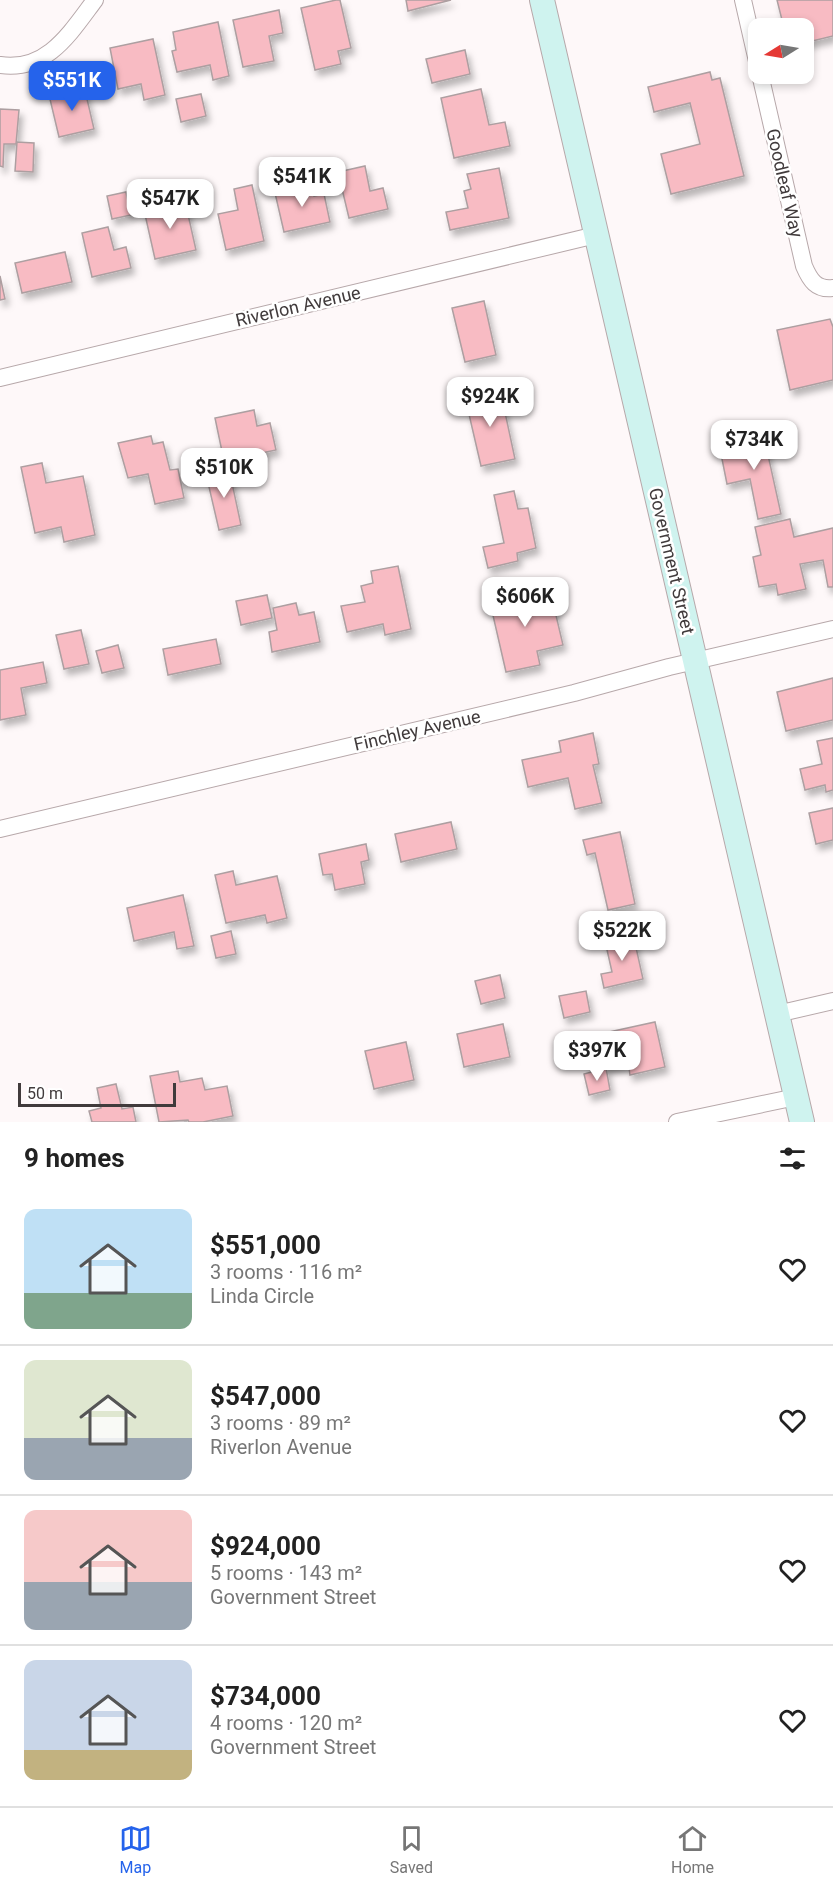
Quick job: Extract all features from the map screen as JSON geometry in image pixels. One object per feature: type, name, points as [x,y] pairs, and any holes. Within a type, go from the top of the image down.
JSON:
[{"type":"main road","name":"Government Street","points":[[542,0],[802,1122]]},
{"type":"street","points":[[0,65],[15,67],[39,61],[67,37],[95,0]]},
{"type":"street","name":"Goodleaf Way","points":[[743,0],[748,22]]},
{"type":"street","name":"Goodleaf Way","points":[[762,84],[804,266],[808,277],[826,288]]},
{"type":"street","name":"Riverlon Avenue","points":[[0,378],[596,235]]},
{"type":"street","name":"Finchley Avenue","points":[[0,830],[833,629]]},
{"type":"street","points":[[777,1014],[833,1001]]},
{"type":"street","points":[[677,1122],[796,1097]]},
{"type":"building","points":[[340,0],[351,48],[338,51],[341,64],[315,70],[301,8]]},
{"type":"building","points":[[406,0],[451,0],[408,11]]},
{"type":"building","points":[[777,0],[833,0],[833,36],[814,41],[814,18],[782,18]]},
{"type":"building","points":[[279,10],[283,33],[269,36],[274,61],[243,67],[233,20]]},
{"type":"building","points":[[218,22],[229,76],[213,80],[210,65],[177,72],[172,51],[176,50],[173,32]]},
{"type":"building","points":[[153,39],[165,95],[144,100],[141,84],[118,89],[110,48]]},
{"type":"building","points":[[465,50],[470,74],[432,83],[426,59]]},
{"type":"building","points":[[710,72],[712,80],[720,78],[744,176],[671,194],[661,154],[700,144],[690,103],[654,112],[648,87]]},
{"type":"building","points":[[84,86],[94,129],[59,137],[49,95]]},
{"type":"building","points":[[481,89],[489,125],[505,122],[510,146],[454,158],[441,98]]},
{"type":"building","points":[[201,94],[206,116],[181,122],[176,99]]},
{"type":"building","points":[[0,109],[19,110],[16,144],[4,144],[3,167],[0,166]]},
{"type":"building","points":[[17,142],[34,143],[33,172],[15,171]]},
{"type":"building","points":[[365,166],[370,191],[383,188],[388,209],[349,218],[338,172]]},
{"type":"building","points":[[499,168],[509,218],[450,230],[446,212],[468,208],[464,191],[471,189],[467,174]]},
{"type":"building","points":[[311,184],[314,196],[324,194],[330,222],[284,232],[275,193]]},
{"type":"building","points":[[252,185],[264,241],[226,250],[218,214],[238,210],[234,189]]},
{"type":"building","points":[[126,192],[131,215],[112,219],[107,196]]},
{"type":"building","points":[[185,201],[196,250],[155,259],[144,210]]},
{"type":"building","points":[[108,227],[114,250],[126,247],[131,268],[92,277],[82,233]]},
{"type":"building","points":[[65,252],[72,282],[22,293],[15,263]]},
{"type":"building","points":[[0,276],[5,299],[0,300]]},
{"type":"building","points":[[484,301],[496,355],[465,362],[452,308]]},
{"type":"building","points":[[830,319],[833,327],[833,380],[790,390],[777,330]]},
{"type":"building","points":[[500,389],[515,459],[481,466],[465,397]]},
{"type":"building","points":[[254,410],[257,426],[270,423],[276,450],[224,461],[215,418]]},
{"type":"building","points":[[770,428],[774,445],[766,446],[781,514],[758,519],[750,479],[727,484],[721,454],[742,449],[739,435]]},
{"type":"building","points":[[151,436],[153,444],[163,442],[170,470],[178,469],[184,498],[155,504],[148,474],[128,478],[118,443]]},
{"type":"building","points":[[42,463],[46,483],[83,476],[95,535],[64,542],[61,527],[35,533],[21,467]]},
{"type":"building","points":[[229,469],[241,525],[219,530],[206,474]]},
{"type":"building","points":[[514,491],[518,509],[528,508],[536,548],[517,553],[518,561],[488,568],[483,547],[504,543],[494,495]]},
{"type":"building","points":[[790,519],[794,537],[833,528],[833,587],[828,587],[823,560],[800,564],[806,589],[778,595],[776,584],[759,587],[753,557],[761,555],[755,527]]},
{"type":"building","points":[[398,566],[411,629],[385,635],[383,624],[347,632],[341,606],[365,602],[361,586],[373,583],[371,571]]},
{"type":"building","points":[[550,590],[563,645],[537,651],[540,665],[506,672],[489,598],[512,592],[514,598]]},
{"type":"building","points":[[267,595],[272,618],[241,625],[236,601]]},
{"type":"building","points":[[296,603],[299,615],[314,612],[320,642],[272,652],[269,632],[277,630],[273,608]]},
{"type":"building","points":[[81,630],[89,664],[64,669],[56,635]]},
{"type":"building","points":[[216,639],[221,664],[168,675],[163,649]]},
{"type":"building","points":[[118,645],[124,668],[102,673],[96,651]]},
{"type":"building","points":[[43,662],[47,683],[21,688],[26,715],[0,720],[0,670]]},
{"type":"building","points":[[833,678],[833,720],[786,731],[777,692]]},
{"type":"building","points":[[593,733],[599,764],[593,765],[602,803],[575,809],[568,778],[528,787],[522,760],[561,752],[559,741]]},
{"type":"building","points":[[833,738],[833,790],[826,792],[825,785],[805,790],[800,769],[822,764],[817,741]]},
{"type":"building","points":[[833,808],[833,840],[816,844],[809,813]]},
{"type":"building","points":[[451,822],[457,849],[401,862],[395,834]]},
{"type":"building","points":[[620,832],[635,904],[608,910],[595,853],[587,855],[583,840]]},
{"type":"building","points":[[366,844],[369,860],[361,862],[365,884],[335,890],[332,874],[323,875],[319,854]]},
{"type":"building","points":[[233,871],[236,885],[277,876],[287,918],[267,923],[265,915],[226,923],[215,875]]},
{"type":"building","points":[[183,895],[194,946],[177,949],[174,932],[134,941],[127,908]]},
{"type":"building","points":[[231,931],[236,954],[216,958],[211,936]]},
{"type":"building","points":[[633,934],[643,979],[604,988],[601,974],[612,972],[605,941]]},
{"type":"building","points":[[500,975],[505,998],[481,1004],[475,981]]},
{"type":"building","points":[[586,991],[590,1012],[564,1018],[559,996]]},
{"type":"building","points":[[655,1022],[665,1067],[630,1075],[628,1063],[603,1069],[595,1035]]},
{"type":"building","points":[[503,1024],[510,1057],[464,1067],[457,1034]]},
{"type":"building","points":[[406,1042],[414,1080],[374,1089],[365,1051]]},
{"type":"building","points":[[606,1068],[610,1090],[589,1095],[584,1074]]},
{"type":"building","points":[[178,1071],[180,1082],[202,1078],[205,1090],[227,1086],[233,1116],[203,1122],[189,1122],[188,1120],[159,1122],[150,1076]]},
{"type":"building","points":[[116,1084],[122,1109],[133,1107],[136,1122],[92,1122],[89,1111],[101,1108],[97,1088]]}]
